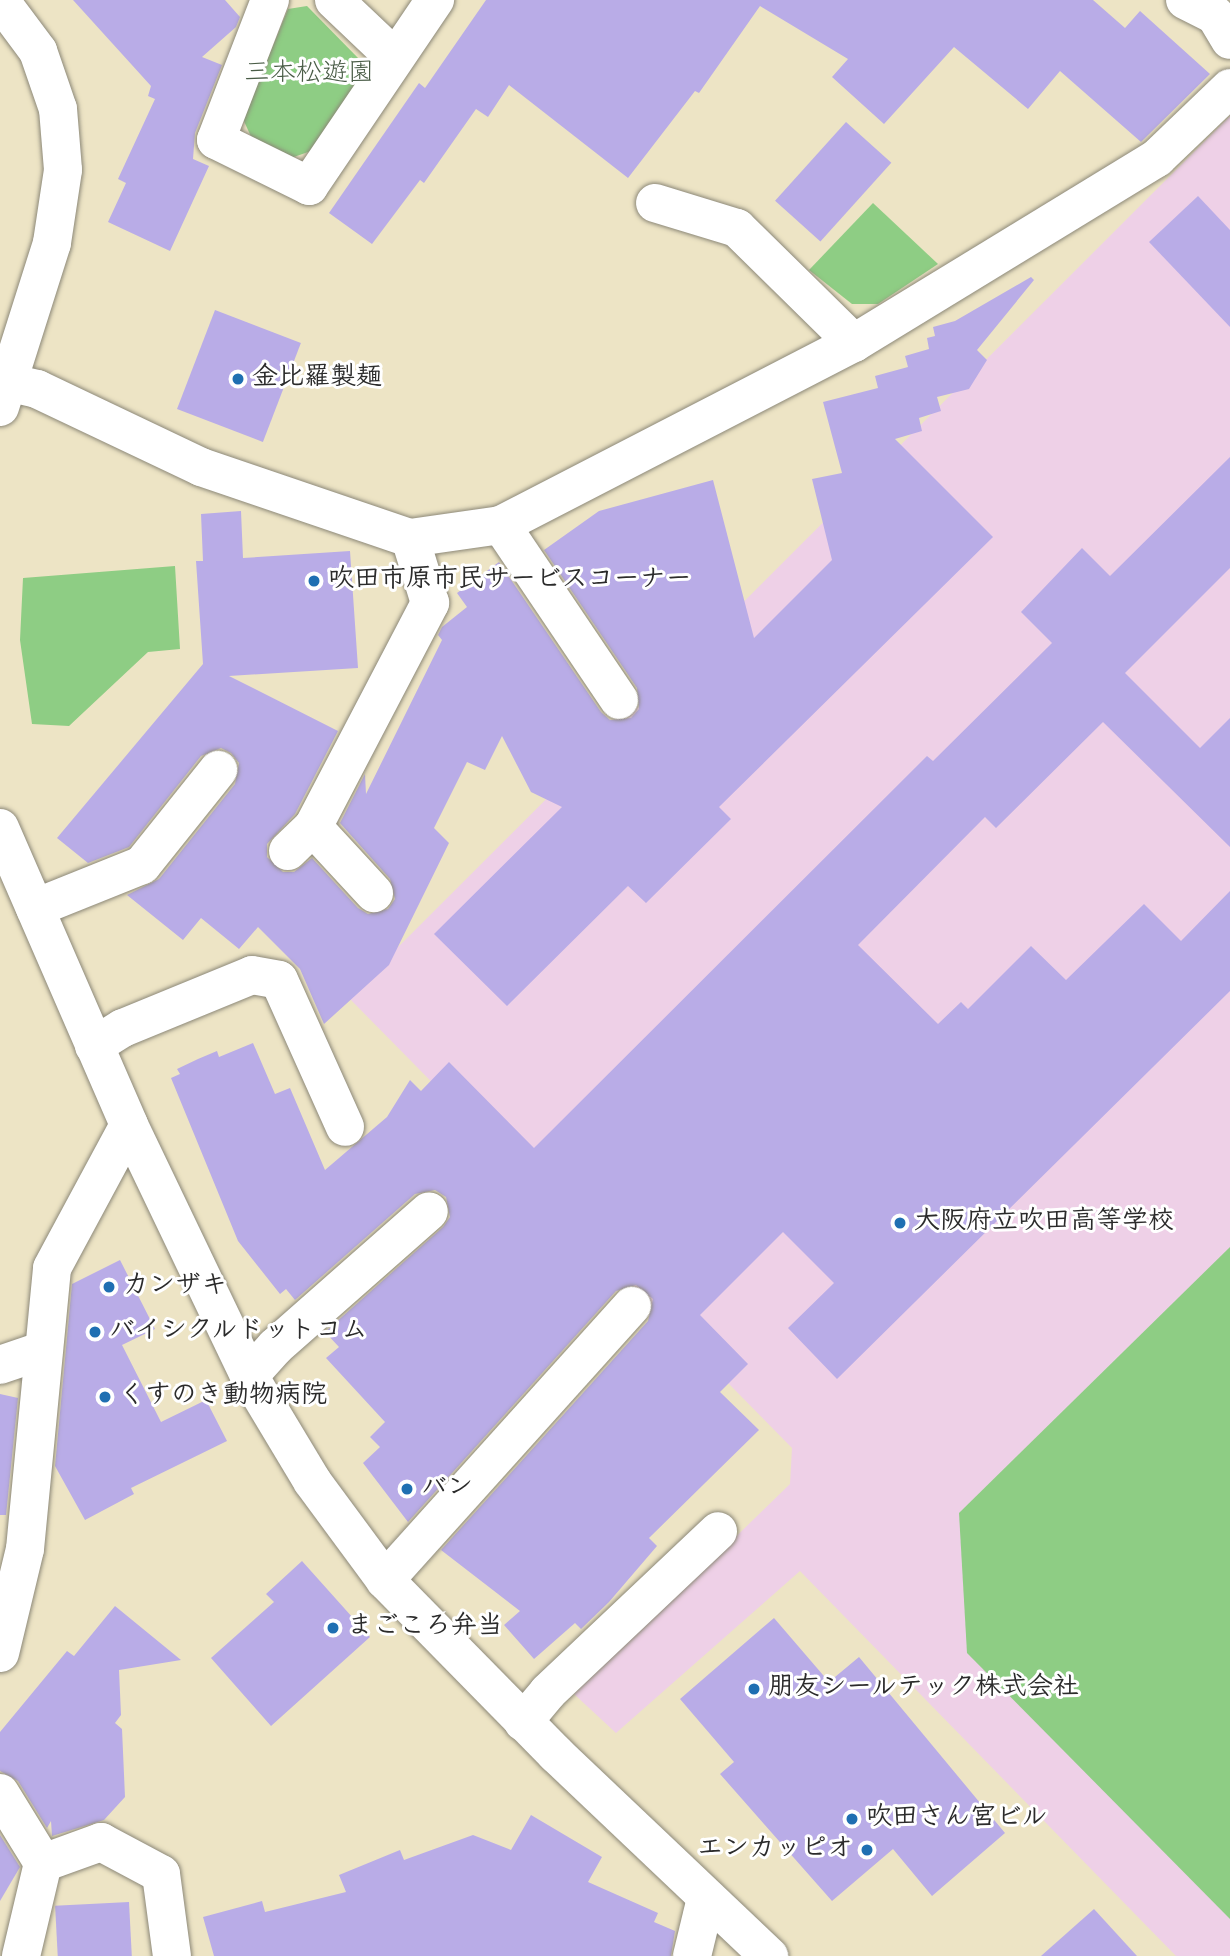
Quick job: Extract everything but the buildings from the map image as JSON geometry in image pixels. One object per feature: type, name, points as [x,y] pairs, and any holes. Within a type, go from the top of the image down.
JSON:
[{"type":"street","points":[[0,0],[37,51],[58,109],[63,170],[52,243],[3,394],[37,389],[201,467],[410,538],[501,525],[854,343],[1157,158],[1230,88]]},
{"type":"street","points":[[270,0],[216,140],[309,186],[435,0]]},
{"type":"street","points":[[334,0],[394,57]]},
{"type":"street","points":[[1185,0],[1215,15],[1230,40]]},
{"type":"street","points":[[655,203],[737,228],[854,343]]},
{"type":"street","points":[[501,525],[619,700]]},
{"type":"street","points":[[374,893],[301,839],[430,603],[410,538]]},
{"type":"street","points":[[35,908],[142,865],[218,770]]},
{"type":"street","points":[[0,828],[129,1125],[249,1376],[312,1481],[385,1580],[523,1722],[769,1956]]},
{"type":"street","points":[[94,1046],[123,1028],[253,975],[279,980],[345,1127]]},
{"type":"street","points":[[0,1653],[13,1547],[44,1350],[52,1268],[129,1125]]},
{"type":"street","points":[[249,1376],[275,1347],[429,1211]]},
{"type":"street","points":[[385,1580],[632,1306]]},
{"type":"street","points":[[0,1365],[44,1350]]},
{"type":"street","points":[[523,1722],[718,1531]]},
{"type":"street","points":[[0,1793],[43,1863],[21,1956]]},
{"type":"street","points":[[43,1863],[101,1842],[161,1874],[172,1956]]},
{"type":"street","points":[[692,1956],[706,1898]]},
{"type":"shaded area","name":"大阪府立吹田高等学校","points":[[1230,116],[1230,1956],[1176,1956],[800,1571],[616,1733],[574,1694],[790,1484],[792,1448],[348,997]]},
{"type":"green space","name":"三本松遊園","points":[[307,6],[361,61],[359,83],[311,151],[291,158],[253,141],[243,119],[288,9]]},
{"type":"green space","points":[[873,203],[938,264],[878,304],[852,304],[809,270]]},
{"type":"green space","points":[[175,566],[180,649],[148,652],[69,726],[32,724],[20,640],[23,578]]},
{"type":"green space","points":[[1230,1247],[1230,1919],[967,1653],[959,1513]]},
{"type":"place","name":"金比羅製麺","points":[[238,379]]},
{"type":"place","name":"吹田市原市民サービスコーナー","points":[[314,581]]},
{"type":"place","name":"大阪府立吹田高等学校","points":[[900,1223]]},
{"type":"place","name":"カンザキ","points":[[109,1287]]},
{"type":"place","name":"バイシクルドットコム","points":[[95,1332]]},
{"type":"place","name":"くすのき動物病院","points":[[105,1397]]},
{"type":"place","name":"バン","points":[[407,1489]]},
{"type":"place","name":"まごころ弁当","points":[[333,1628]]},
{"type":"place","name":"朋友シールテック株式会社","points":[[754,1689]]},
{"type":"place","name":"吹田さん宮ビル","points":[[852,1819]]},
{"type":"place","name":"エンカッピオ","points":[[867,1850]]}]
